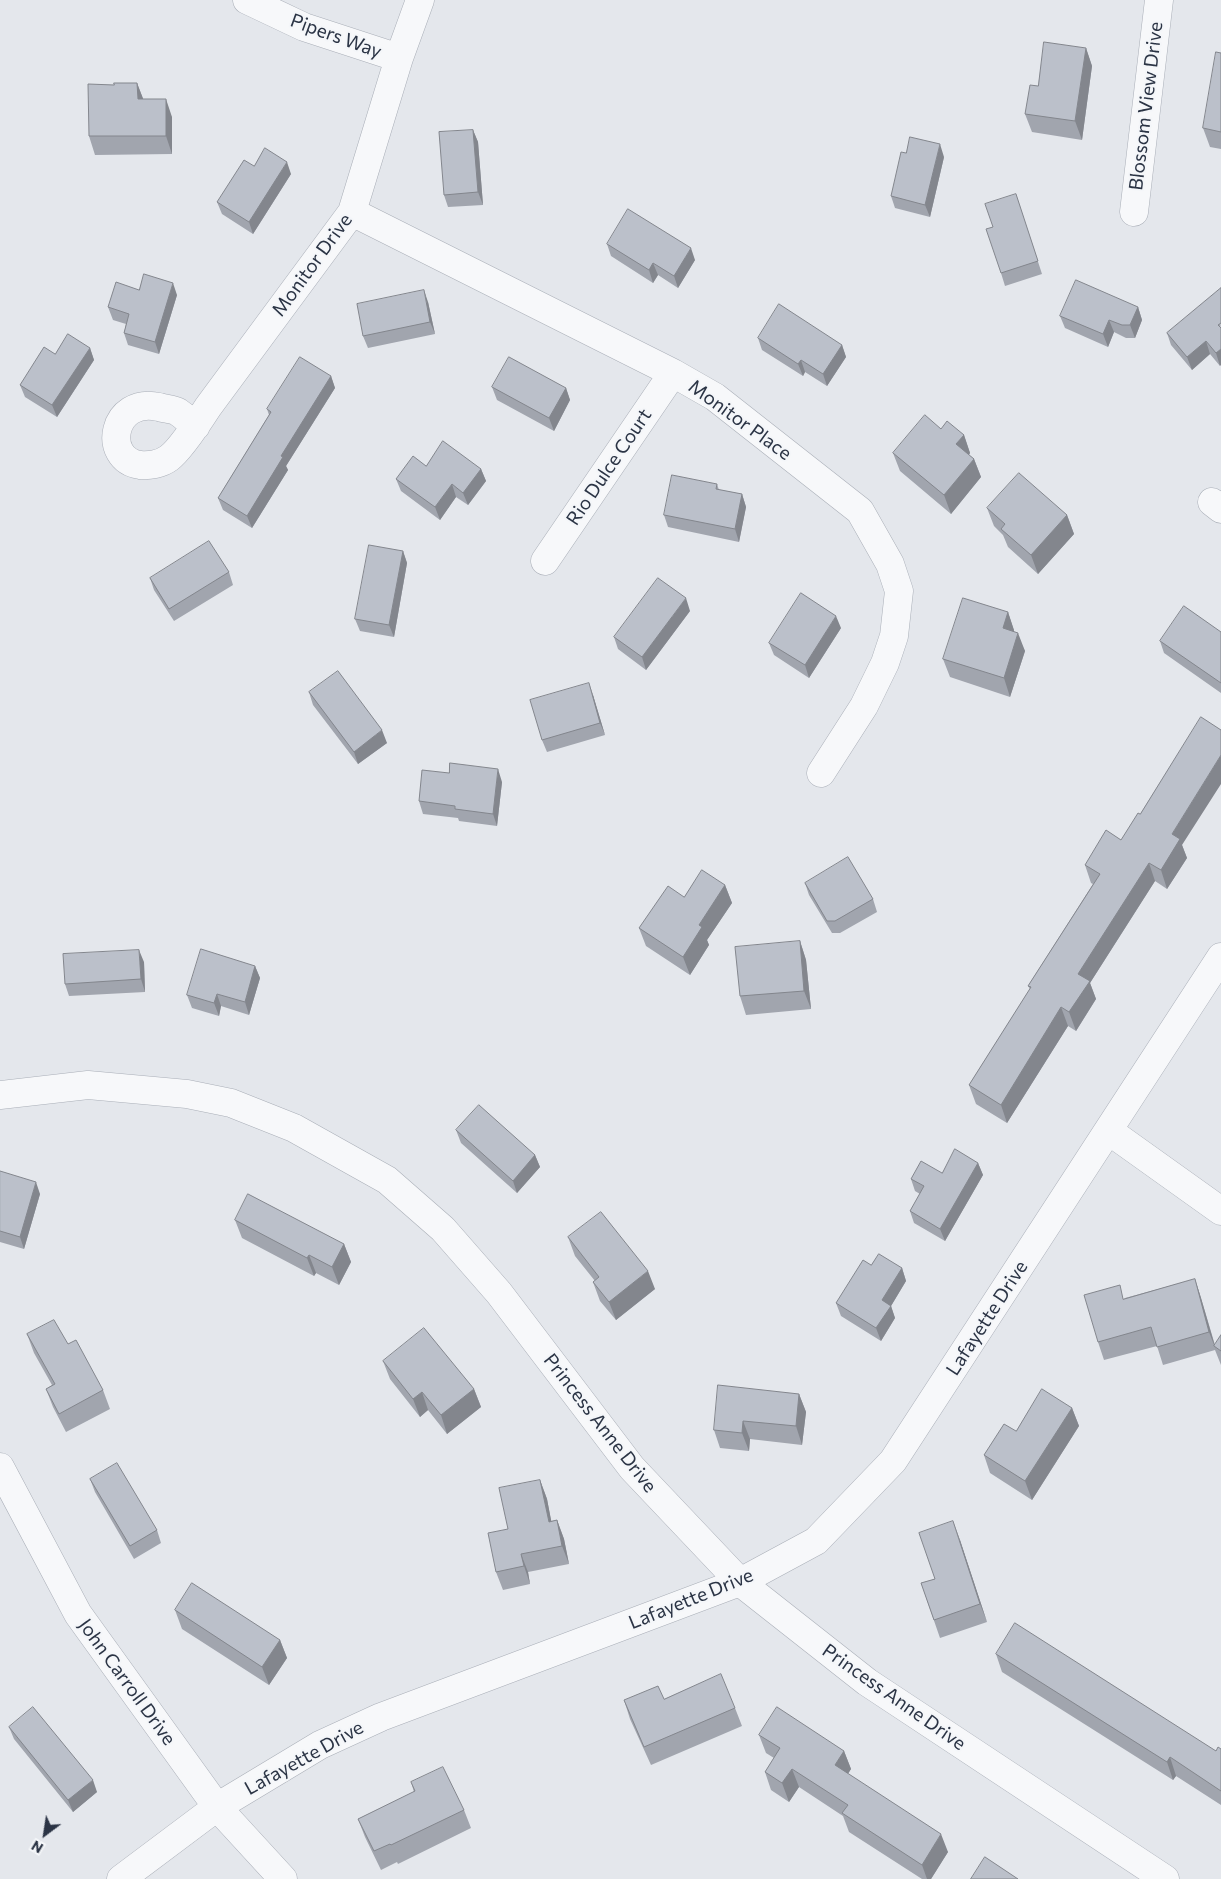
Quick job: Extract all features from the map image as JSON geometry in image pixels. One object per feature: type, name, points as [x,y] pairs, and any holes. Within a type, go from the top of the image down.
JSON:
[{"type":"street","name":"Pipers Way","points":[[247,0],[304,26],[399,58]]},
{"type":"street","name":"Monitor Drive","points":[[196,426],[352,212],[399,58],[420,0]]},
{"type":"street","name":"Blossom View Drive","points":[[1134,212],[1159,0]]},
{"type":"street","name":"Monitor Place","points":[[352,212],[673,372],[715,397],[860,511],[890,564],[899,591],[894,636],[864,706],[821,773]]},
{"type":"street","name":"Rio Dulce Court","points":[[545,561],[673,372]]},
{"type":"street","name":"Lafayette Drive","points":[[121,1879],[217,1807],[320,1745],[381,1717],[740,1582],[816,1540],[893,1461],[1221,957]]},
{"type":"street","name":"Princess Anne Drive","points":[[0,1095],[88,1084],[186,1094],[231,1104],[294,1128],[387,1180],[443,1229],[499,1293],[632,1468],[740,1582],[867,1682],[1165,1879]]},
{"type":"street","points":[[1109,1131],[1221,1211]]},
{"type":"street","name":"John Carroll Drive","points":[[0,1467],[78,1614],[217,1807],[283,1879]]},
{"type":"building","points":[[1044,42],[1086,48],[1075,121],[1025,114],[1030,85],[1038,86]]},
{"type":"building","points":[[1216,52],[1221,53],[1221,132],[1203,128]]},
{"type":"building","points":[[114,83],[137,83],[138,99],[166,99],[166,136],[89,136],[88,84],[114,85]]},
{"type":"building","points":[[473,130],[478,192],[444,195],[439,132]]},
{"type":"building","points":[[910,137],[940,144],[925,205],[891,196],[901,152],[906,153]]},
{"type":"building","points":[[265,148],[287,162],[249,222],[217,202],[244,160],[254,166]]},
{"type":"building","points":[[1016,194],[1038,261],[1001,273],[986,229],[993,227],[985,204]]},
{"type":"building","points":[[628,209],[691,248],[674,276],[653,263],[649,270],[607,244]]},
{"type":"building","points":[[144,274],[173,283],[155,342],[124,333],[129,314],[108,307],[116,282],[139,290]]},
{"type":"building","points":[[1076,280],[1138,307],[1130,325],[1122,325],[1109,320],[1103,334],[1060,316]]},
{"type":"building","points":[[1221,288],[1221,323],[1218,325],[1221,328],[1221,349],[1216,353],[1206,341],[1187,357],[1167,333]]},
{"type":"building","points":[[424,290],[430,322],[363,336],[357,304]]},
{"type":"building","points":[[779,304],[842,345],[823,374],[801,360],[798,364],[758,338]]},
{"type":"building","points":[[68,334],[90,348],[52,405],[20,385],[44,347],[55,354]]},
{"type":"building","points":[[300,357],[331,376],[281,456],[283,457],[247,516],[218,498],[271,412],[267,409]]},
{"type":"building","points":[[509,357],[566,388],[549,418],[492,387]]},
{"type":"building","points":[[925,415],[941,429],[947,421],[964,435],[956,444],[974,459],[944,495],[893,453]]},
{"type":"building","points":[[443,441],[481,469],[463,493],[452,484],[435,507],[396,479],[413,456],[426,466]]},
{"type":"building","points":[[1019,473],[1067,515],[1031,555],[1001,529],[1005,524],[987,508]]},
{"type":"building","points":[[672,475],[717,484],[716,489],[742,494],[735,529],[664,515]]},
{"type":"building","points":[[209,541],[229,572],[169,609],[150,578]]},
{"type":"building","points":[[369,545],[403,551],[389,625],[355,619]]},
{"type":"building","points":[[658,578],[686,598],[642,657],[614,637]]},
{"type":"building","points":[[801,593],[836,616],[805,665],[769,643]]},
{"type":"building","points":[[963,598],[1008,612],[1003,628],[1018,633],[1004,678],[943,659]]},
{"type":"building","points":[[1184,606],[1221,632],[1221,683],[1160,641]]},
{"type":"building","points":[[338,671],[382,730],[354,752],[309,692]]},
{"type":"building","points":[[589,683],[600,723],[542,740],[530,700]]},
{"type":"building","points":[[1201,717],[1221,730],[1221,755],[1172,834],[1180,839],[1161,870],[1149,863],[1078,974],[1090,981],[1069,1012],[1061,1007],[1001,1105],[969,1085],[1031,987],[1028,986],[1100,874],[1085,865],[1106,830],[1121,840],[1138,813],[1140,814]]},
{"type":"building","points":[[450,763],[498,769],[493,814],[455,809],[455,806],[419,801],[422,770],[449,773]]},
{"type":"building","points":[[848,857],[873,899],[835,921],[827,921],[805,883]]},
{"type":"building","points":[[702,870],[725,885],[699,925],[702,927],[683,957],[639,928],[668,886],[684,897]]},
{"type":"building","points":[[800,941],[804,991],[740,996],[735,947]]},
{"type":"building","points":[[201,949],[255,966],[245,1002],[217,994],[214,1003],[187,995]]},
{"type":"building","points":[[139,950],[141,979],[65,984],[63,954]]},
{"type":"building","points":[[479,1105],[535,1155],[513,1181],[456,1130]]},
{"type":"building","points":[[955,1149],[978,1163],[940,1229],[910,1211],[924,1186],[911,1179],[921,1161],[942,1173]]},
{"type":"building","points":[[0,1171],[36,1182],[20,1237],[0,1231]]},
{"type":"building","points":[[248,1194],[344,1244],[332,1267],[309,1255],[307,1258],[235,1220]]},
{"type":"building","points":[[601,1212],[648,1271],[609,1302],[593,1282],[599,1277],[568,1237]]},
{"type":"building","points":[[879,1254],[902,1268],[882,1300],[891,1306],[876,1328],[836,1303],[863,1260],[871,1265]]},
{"type":"building","points":[[1195,1279],[1209,1332],[1157,1347],[1151,1327],[1098,1342],[1084,1295],[1120,1285],[1123,1299]]},
{"type":"building","points":[[54,1320],[68,1344],[76,1340],[103,1390],[59,1414],[46,1389],[55,1384],[27,1334]]},
{"type":"building","points":[[424,1328],[474,1389],[441,1415],[422,1392],[413,1399],[383,1361]]},
{"type":"building","points":[[1221,1335],[1221,1351],[1214,1346]]},
{"type":"building","points":[[718,1385],[799,1394],[796,1426],[743,1421],[742,1433],[714,1430]]},
{"type":"building","points":[[1042,1389],[1072,1408],[1025,1481],[984,1455],[1004,1424],[1016,1431]]},
{"type":"building","points":[[117,1463],[157,1530],[130,1546],[90,1479]]},
{"type":"building","points":[[540,1480],[549,1522],[557,1520],[562,1546],[521,1554],[524,1566],[496,1572],[488,1533],[508,1529],[499,1488]]},
{"type":"building","points":[[953,1521],[980,1604],[934,1620],[921,1583],[935,1579],[919,1533]]},
{"type":"building","points":[[192,1583],[280,1640],[262,1667],[175,1610]]},
{"type":"building","points":[[1015,1623],[1216,1751],[1218,1747],[1221,1749],[1221,1791],[1170,1757],[1167,1762],[996,1654]]},
{"type":"building","points":[[721,1674],[735,1708],[644,1747],[624,1700],[658,1686],[664,1699]]},
{"type":"building","points":[[33,1707],[93,1780],[68,1800],[9,1727]]},
{"type":"building","points":[[777,1707],[844,1751],[835,1765],[941,1834],[922,1865],[842,1813],[848,1805],[792,1769],[782,1783],[765,1772],[780,1748],[759,1735]]},
{"type":"building","points":[[443,1767],[464,1810],[391,1845],[374,1851],[358,1819],[415,1791],[411,1782]]},
{"type":"building","points":[[985,1857],[1018,1879],[971,1879]]}]
